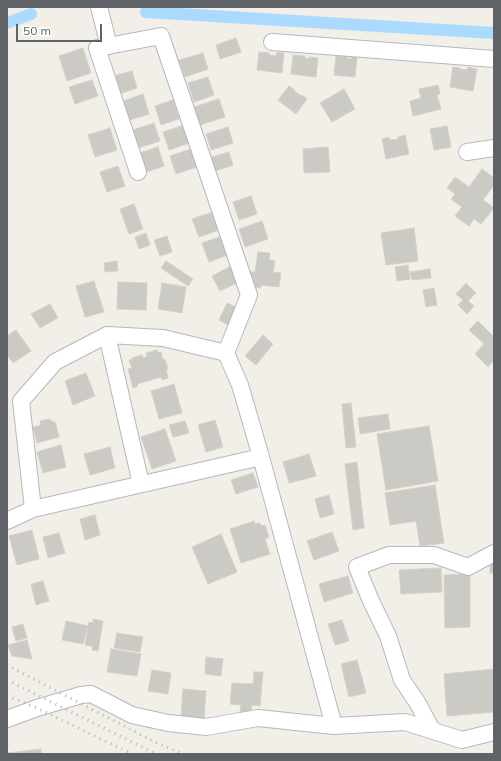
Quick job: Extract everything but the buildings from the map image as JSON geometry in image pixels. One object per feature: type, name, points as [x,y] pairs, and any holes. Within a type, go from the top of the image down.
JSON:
[{"type":"street","points":[[99,7],[109,46]]},
{"type":"street","points":[[138,172],[97,48],[161,36],[248,295],[226,353],[240,385],[261,457],[334,726]]},
{"type":"street","points":[[272,42],[494,59]]},
{"type":"street","points":[[467,152],[494,148]]},
{"type":"street","points":[[33,509],[21,401],[55,362],[107,335],[163,338],[226,353]]},
{"type":"street","points":[[107,335],[141,484]]},
{"type":"street","points":[[7,522],[33,509],[261,457]]},
{"type":"street","points":[[432,730],[418,702],[402,680],[388,636],[370,601],[358,568],[389,555],[434,555],[468,567],[494,553]]},
{"type":"street","points":[[7,719],[37,708],[81,695],[91,694],[132,715],[168,723],[206,727],[258,718],[334,726],[405,722],[462,740],[494,732]]},
{"type":"waterway","points":[[146,12],[494,33]]},
{"type":"waterway","points":[[7,23],[31,14]]},
{"type":"railway","points":[[7,665],[155,742],[183,754]]},
{"type":"railway","points":[[7,680],[156,754]]},
{"type":"railway","points":[[7,696],[37,708],[132,754]]}]
